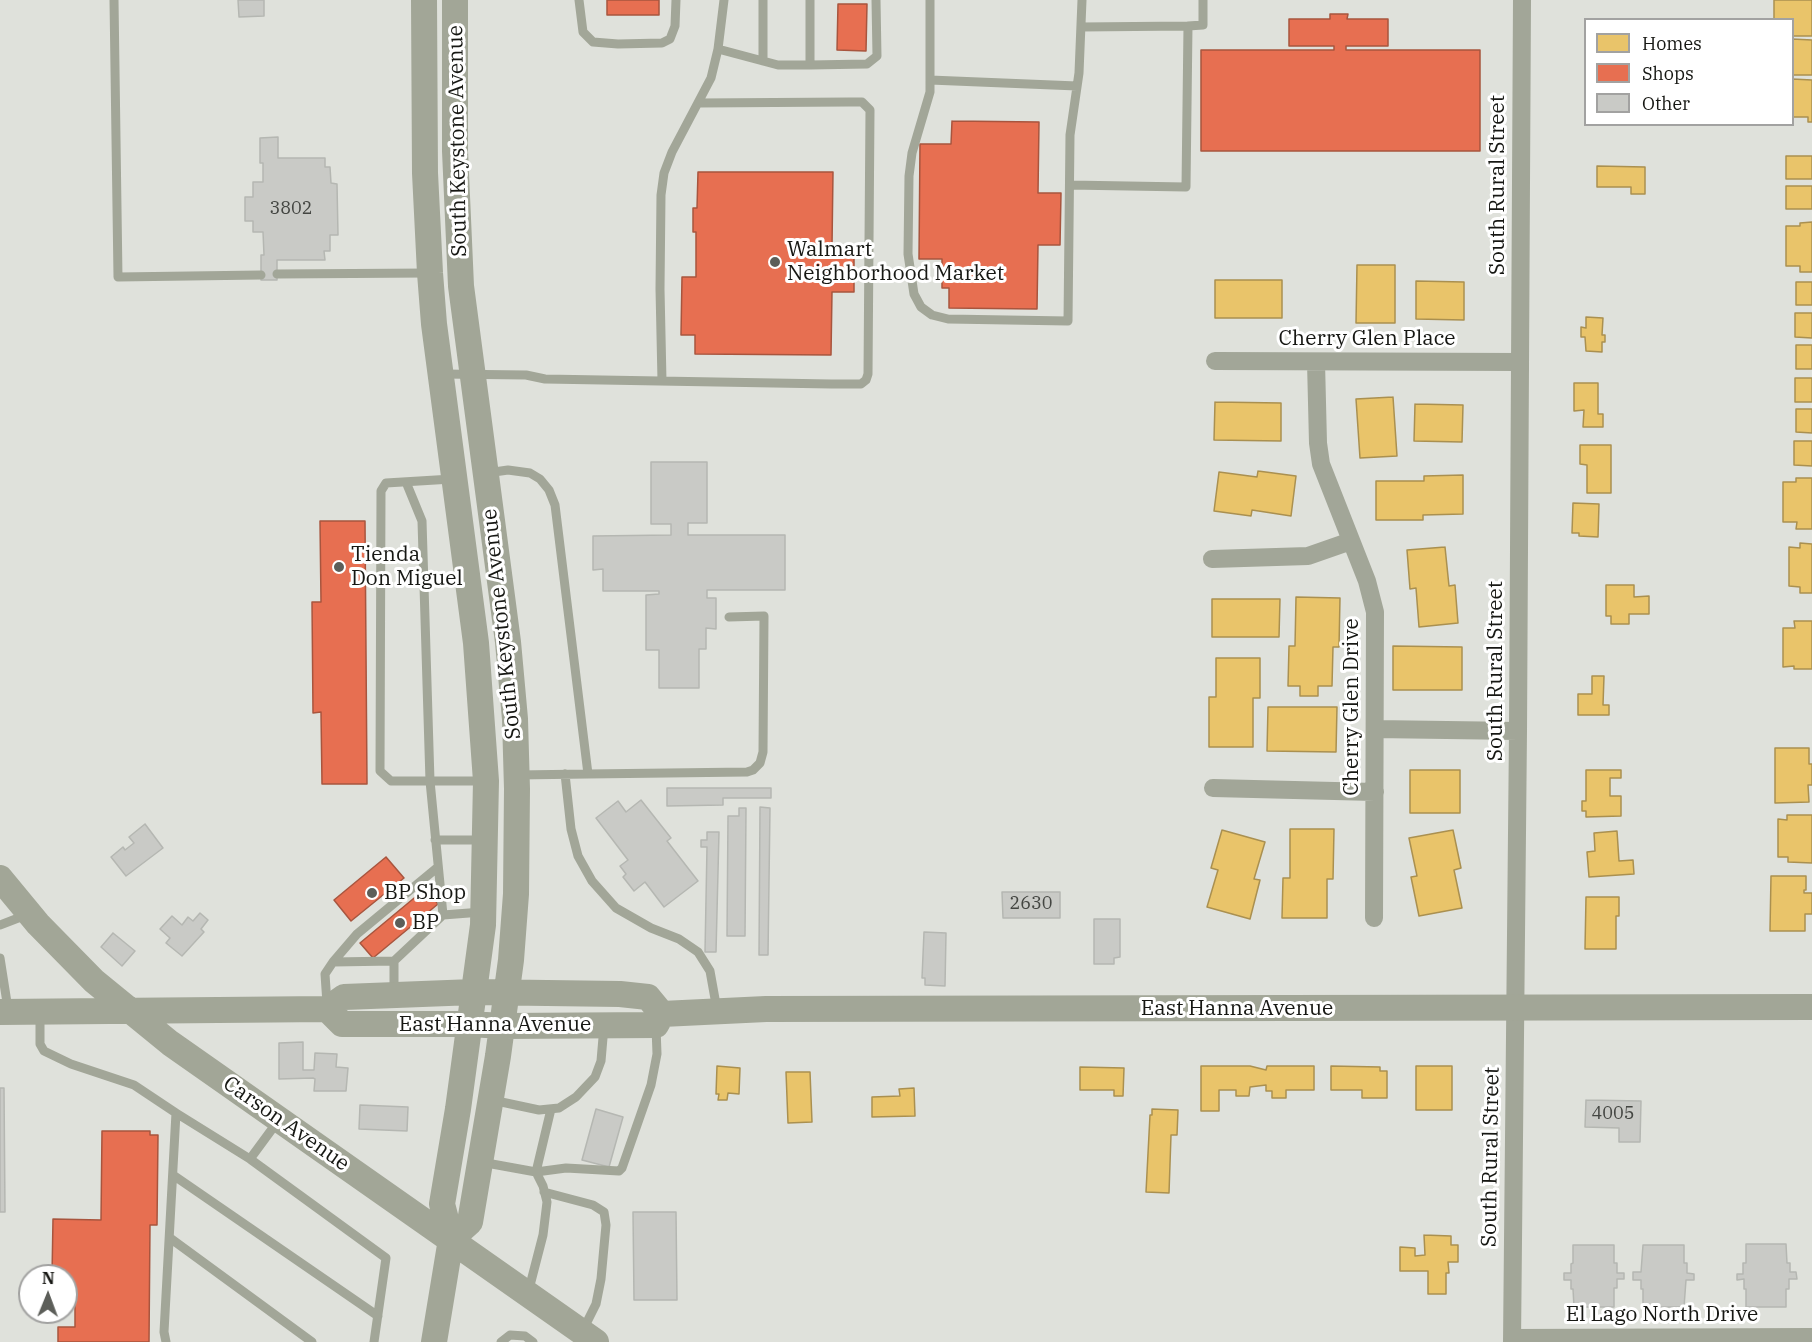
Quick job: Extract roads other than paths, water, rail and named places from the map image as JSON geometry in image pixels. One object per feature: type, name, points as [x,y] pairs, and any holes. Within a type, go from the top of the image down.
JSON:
[{"type":"main road","name":"South Keystone Avenue","points":[[424,0],[425,173],[430,273],[476,643],[486,781],[480,956],[442,1204],[451,1239],[434,1342]]},
{"type":"main road","name":"South Keystone Avenue","points":[[451,1239],[470,1222],[503,1026],[516,894],[515,719],[511,674],[461,286],[457,192],[455,0]]},
{"type":"main road","points":[[454,479],[485,473]]},
{"type":"main road","name":"Carson Avenue","points":[[0,878],[29,913],[94,981],[170,1043],[589,1337]]},
{"type":"main road","name":"East Hanna Avenue","points":[[4,1012],[327,1010],[344,997],[474,992],[620,994],[648,997],[659,1019]]},
{"type":"main road","name":"East Hanna Avenue","points":[[327,1010],[342,1024],[503,1026],[604,1025],[717,1011],[766,1009],[1812,1007]]},
{"type":"street","name":"South Rural Street","points":[[1512,1340],[1522,0]]},
{"type":"street","name":"Cherry Glen Place","points":[[1215,361],[1520,362]]},
{"type":"street","name":"Cherry Glen Drive","points":[[1316,362],[1319,452],[1324,473],[1374,604],[1376,627],[1374,918]]},
{"type":"street","points":[[1212,559],[1308,556],[1351,541]]},
{"type":"street","points":[[1375,729],[1518,731]]},
{"type":"street","points":[[1213,788],[1375,792]]},
{"type":"street","name":"El Lago North Drive","points":[[1512,1340],[1812,1337]]},
{"type":"lane","points":[[114,0],[118,277],[261,275]]},
{"type":"lane","points":[[579,0],[583,32],[593,42],[618,44],[662,43],[670,39],[675,26],[676,0]]},
{"type":"lane","points":[[662,381],[660,289],[661,195],[664,173],[672,152],[711,78],[718,49],[724,0]]},
{"type":"lane","points":[[763,0],[763,61]]},
{"type":"lane","points":[[810,0],[810,65]]},
{"type":"lane","points":[[718,49],[778,65],[867,64],[877,56],[876,0]]},
{"type":"lane","points":[[930,0],[930,92],[912,153],[909,176],[908,254],[914,294],[921,307],[932,315],[948,319],[1068,321],[1071,135],[1077,86],[1082,0]]},
{"type":"lane","points":[[1081,27],[1203,25],[1203,0]]},
{"type":"lane","points":[[1070,185],[1186,187],[1188,26]]},
{"type":"lane","points":[[930,81],[1077,86]]},
{"type":"lane","points":[[441,374],[526,375],[545,379],[861,384],[866,380],[868,374],[870,110],[862,102],[699,103]]},
{"type":"lane","points":[[277,274],[430,273]]},
{"type":"lane","points":[[485,473],[508,470],[530,473],[540,479],[549,490],[555,505],[588,774]]},
{"type":"lane","points":[[454,479],[386,483],[381,491],[380,771],[391,781],[486,781]]},
{"type":"lane","points":[[406,482],[422,520],[430,781],[443,915]]},
{"type":"lane","points":[[516,775],[747,772],[753,770],[760,763],[762,752],[764,616],[729,617]]},
{"type":"lane","points":[[566,774],[571,829],[578,856],[592,881],[616,908],[651,928],[679,939],[698,952],[710,971],[717,1011]]},
{"type":"lane","points":[[435,840],[485,840]]},
{"type":"lane","points":[[327,1010],[325,974],[333,962],[357,934],[438,867]]},
{"type":"lane","points":[[333,962],[394,960],[443,915],[483,912]]},
{"type":"lane","points":[[0,925],[29,913]]},
{"type":"lane","points":[[0,958],[4,1012]]},
{"type":"lane","points":[[394,960],[394,995]]},
{"type":"lane","points":[[40,1011],[40,1044],[44,1050],[71,1064],[134,1085],[250,1159],[386,1258],[374,1342]]},
{"type":"lane","points":[[481,1162],[536,1172],[566,1168],[614,1172],[622,1168],[651,1085],[657,1054],[659,1019]]},
{"type":"lane","points":[[492,1100],[538,1110],[559,1108],[576,1097],[595,1077],[600,1060],[604,1025]]},
{"type":"lane","points":[[528,1293],[543,1235],[547,1202],[536,1172],[551,1109]]},
{"type":"lane","points":[[166,1342],[164,1332],[176,1113]]},
{"type":"lane","points":[[250,1159],[279,1119]]},
{"type":"lane","points":[[173,1175],[378,1316]]},
{"type":"lane","points":[[544,1192],[593,1205],[604,1212],[606,1225],[601,1279],[589,1337]]},
{"type":"lane","points":[[170,1238],[312,1342]]},
{"type":"lane","points":[[501,1342],[510,1335],[525,1336],[533,1342]]},
{"type":"place","name":"Walmart Neighborhood Market","points":[[775,262]]},
{"type":"place","name":"Tienda Don Miguel","points":[[339,567]]},
{"type":"place","name":"BP Shop","points":[[372,893]]},
{"type":"place","name":"BP","points":[[400,923]]}]
